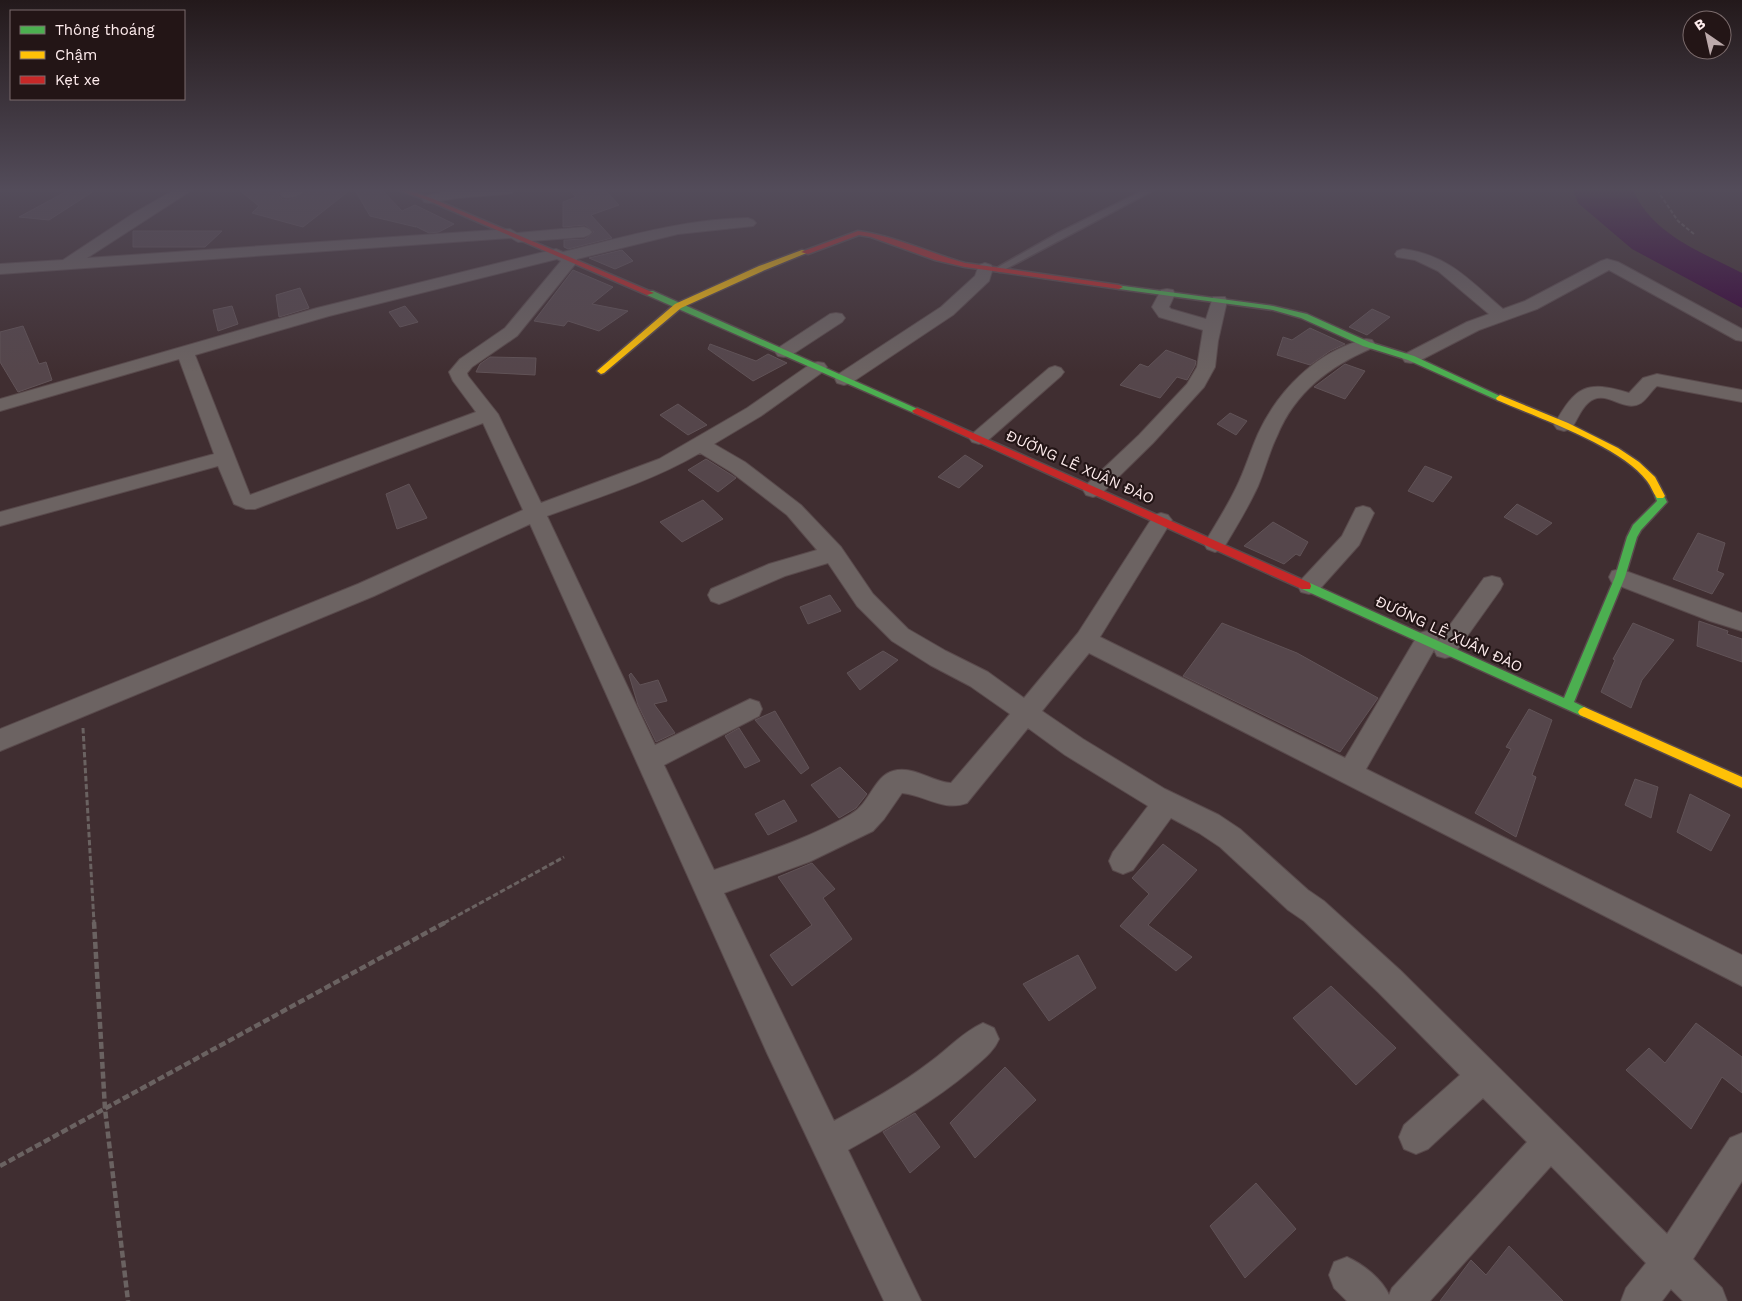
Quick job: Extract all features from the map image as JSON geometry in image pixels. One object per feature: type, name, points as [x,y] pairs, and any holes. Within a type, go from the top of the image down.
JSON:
[{"type":"street","points":[[66,265],[87,251]]},
{"type":"street","points":[[0,269],[287,251]]},
{"type":"street","name":"ĐƯỜNG LÊ XUÂN ĐÀO","points":[[548,251],[978,438],[1742,783]]},
{"type":"street","points":[[2,399],[184,352],[323,312],[589,251]]},
{"type":"street","points":[[602,371],[678,306],[762,268],[809,251]]},
{"type":"street","points":[[917,251],[947,261],[991,269],[1273,308],[1296,314],[1366,344],[1411,358],[1534,414],[1586,433],[1634,462],[1649,475],[1662,498],[1661,505],[1634,532],[1620,577],[1567,704]]},
{"type":"street","points":[[1402,254],[1421,256],[1461,279],[1478,298],[1501,316]]},
{"type":"street","points":[[563,257],[511,332],[466,363],[458,372],[459,377],[488,414],[708,886],[778,1042],[828,1143],[901,1300]]},
{"type":"street","points":[[1411,358],[1473,326],[1531,305],[1607,264],[1620,269],[1742,336]]},
{"type":"street","points":[[844,380],[947,311],[991,269]]},
{"type":"street","points":[[1167,294],[1160,307],[1165,313],[1213,327]]},
{"type":"street","points":[[1093,490],[1146,439],[1195,387],[1206,367],[1219,301]]},
{"type":"street","points":[[784,352],[836,318]]},
{"type":"street","points":[[1215,544],[1246,487],[1270,427],[1292,394],[1318,368],[1342,353],[1366,344]]},
{"type":"street","points":[[184,352],[241,499],[250,503],[488,414]]},
{"type":"street","points":[[0,740],[366,590],[535,513],[640,475],[701,445],[754,412],[818,367]]},
{"type":"street","points":[[978,438],[1055,372]]},
{"type":"street","points":[[1564,425],[1571,412],[1584,396],[1593,390],[1601,390],[1634,399],[1650,382],[1657,380],[1742,396]]},
{"type":"street","points":[[701,445],[738,467],[794,510],[833,553],[865,600],[900,635],[938,658],[979,678],[1074,747],[1166,803],[1209,824],[1230,838],[1298,900],[1314,911],[1389,981],[1709,1301]]},
{"type":"street","points":[[0,519],[224,458]]},
{"type":"street","points":[[1309,586],[1352,540],[1363,513]]},
{"type":"street","points":[[708,886],[799,853],[863,822],[874,811],[894,782],[903,780],[914,782],[926,789],[950,796],[958,795],[1086,640],[1161,520]]},
{"type":"street","points":[[719,595],[777,570],[833,553]]},
{"type":"street","points":[[1620,577],[1718,615],[1742,622]]},
{"type":"street","points":[[1350,773],[1436,644],[1492,584]]},
{"type":"street","points":[[1086,640],[1742,971]]},
{"type":"street","points":[[649,760],[750,709]]},
{"type":"street","points":[[1123,861],[1166,803]]},
{"type":"street","points":[[828,1143],[896,1105],[941,1074],[983,1039]]},
{"type":"street","points":[[1416,1137],[1484,1076]]},
{"type":"street","points":[[1405,1301],[1550,1142]]},
{"type":"street","points":[[1639,1301],[1670,1262],[1742,1150]]},
{"type":"street","points":[[1347,1275],[1373,1301]]},
{"type":"lane","points":[[991,269],[1029,251]]},
{"type":"path","points":[[82,707],[105,1109],[128,1301]]},
{"type":"path","points":[[0,1166],[564,857]]},
{"type":"shaded area","points":[[1635,251],[1698,251],[1742,273],[1742,308]]},
{"type":"building","points":[[623,251],[633,261],[615,269],[589,258]]},
{"type":"building","points":[[573,270],[613,287],[592,304],[628,311],[599,331],[568,321],[564,326],[534,321]]},
{"type":"building","points":[[300,288],[309,308],[279,317],[276,295]]},
{"type":"building","points":[[232,306],[238,324],[218,331],[213,310]]},
{"type":"building","points":[[405,306],[418,322],[400,327],[389,312]]},
{"type":"building","points":[[1372,309],[1390,317],[1367,335],[1349,327]]},
{"type":"building","points":[[23,326],[39,364],[46,362],[52,380],[18,392],[0,362],[0,332]]},
{"type":"building","points":[[1310,328],[1345,344],[1330,351],[1310,365],[1277,355],[1283,337],[1292,340]]},
{"type":"building","points":[[710,344],[756,361],[768,354],[787,363],[753,381],[708,349]]},
{"type":"building","points":[[1166,350],[1196,361],[1187,380],[1177,377],[1160,398],[1120,385],[1140,364],[1148,367]]},
{"type":"building","points":[[490,357],[536,358],[535,375],[476,372],[480,364]]},
{"type":"building","points":[[1345,364],[1365,371],[1345,399],[1314,387]]},
{"type":"building","points":[[678,404],[707,425],[688,435],[660,415]]},
{"type":"building","points":[[1230,413],[1247,421],[1236,435],[1217,424]]},
{"type":"building","points":[[965,455],[983,466],[959,488],[938,477]]},
{"type":"building","points":[[706,459],[736,478],[718,492],[688,470]]},
{"type":"building","points":[[1425,466],[1452,477],[1433,502],[1408,491]]},
{"type":"building","points":[[409,484],[427,518],[397,529],[386,494]]},
{"type":"building","points":[[703,500],[723,519],[682,542],[660,522]]},
{"type":"building","points":[[1517,504],[1552,523],[1537,535],[1504,517]]},
{"type":"building","points":[[1273,522],[1308,542],[1300,556],[1296,554],[1284,564],[1244,546]]},
{"type":"building","points":[[1698,533],[1725,543],[1717,571],[1724,574],[1712,594],[1673,579]]},
{"type":"building","points":[[830,595],[841,611],[808,624],[800,607]]},
{"type":"building","points":[[1699,621],[1728,631],[1727,634],[1742,639],[1742,662],[1697,646]]},
{"type":"building","points":[[1222,623],[1297,653],[1378,698],[1340,752],[1183,676]]},
{"type":"building","points":[[1633,623],[1674,640],[1642,680],[1631,708],[1601,692],[1615,660],[1613,659]]},
{"type":"building","points":[[883,651],[898,660],[860,690],[847,673]]},
{"type":"building","points":[[631,673],[640,685],[658,680],[667,701],[654,704],[675,733],[656,742],[638,705],[629,675]]},
{"type":"building","points":[[1529,709],[1552,720],[1532,775],[1536,777],[1516,837],[1475,813],[1511,749],[1506,747]]},
{"type":"building","points":[[775,711],[809,768],[801,774],[755,720]]},
{"type":"building","points":[[739,728],[760,761],[745,768],[725,736]]},
{"type":"building","points":[[840,767],[867,794],[856,808],[839,818],[811,785]]},
{"type":"building","points":[[1635,779],[1658,787],[1651,818],[1625,805]]},
{"type":"building","points":[[1690,794],[1730,815],[1711,851],[1677,832]]},
{"type":"building","points":[[784,800],[797,821],[768,835],[755,814]]},
{"type":"building","points":[[1163,844],[1197,870],[1148,925],[1192,957],[1176,971],[1120,926],[1149,894],[1132,878]]},
{"type":"building","points":[[812,863],[835,889],[823,898],[852,939],[792,986],[770,955],[812,925],[778,877]]},
{"type":"building","points":[[1078,955],[1096,988],[1049,1021],[1023,984]]},
{"type":"building","points":[[1331,986],[1396,1048],[1356,1085],[1293,1018]]},
{"type":"building","points":[[1696,1023],[1742,1057],[1742,1093],[1722,1077],[1691,1129],[1626,1070],[1649,1048],[1665,1063]]},
{"type":"building","points":[[1005,1067],[1036,1100],[975,1158],[950,1123]]},
{"type":"building","points":[[915,1113],[940,1147],[910,1173],[883,1132]]},
{"type":"building","points":[[1256,1183],[1296,1229],[1245,1278],[1210,1226]]},
{"type":"building","points":[[1509,1246],[1563,1301],[1440,1301],[1471,1260],[1486,1275]]},
{"type":"traffic: fast","points":[[1119,287],[1273,308],[1304,316],[1366,344],[1411,358],[1500,398]]},
{"type":"traffic: fast","points":[[650,293],[917,411]]},
{"type":"traffic: fast","points":[[1567,704],[1620,577],[1632,537],[1637,528],[1662,502],[1660,496]]},
{"type":"traffic: fast","points":[[1306,586],[1584,712]]},
{"type":"traffic: slow","points":[[601,371],[678,306],[762,268],[805,252]]},
{"type":"traffic: slow","points":[[1500,398],[1565,425],[1615,450],[1636,464],[1651,480],[1660,496]]},
{"type":"traffic: slow","points":[[1584,712],[1742,783]]},
{"type":"traffic: jam","points":[[551,251],[650,293]]},
{"type":"traffic: jam","points":[[917,251],[965,265],[1119,287]]},
{"type":"traffic: jam","points":[[917,411],[1306,586]]}]
